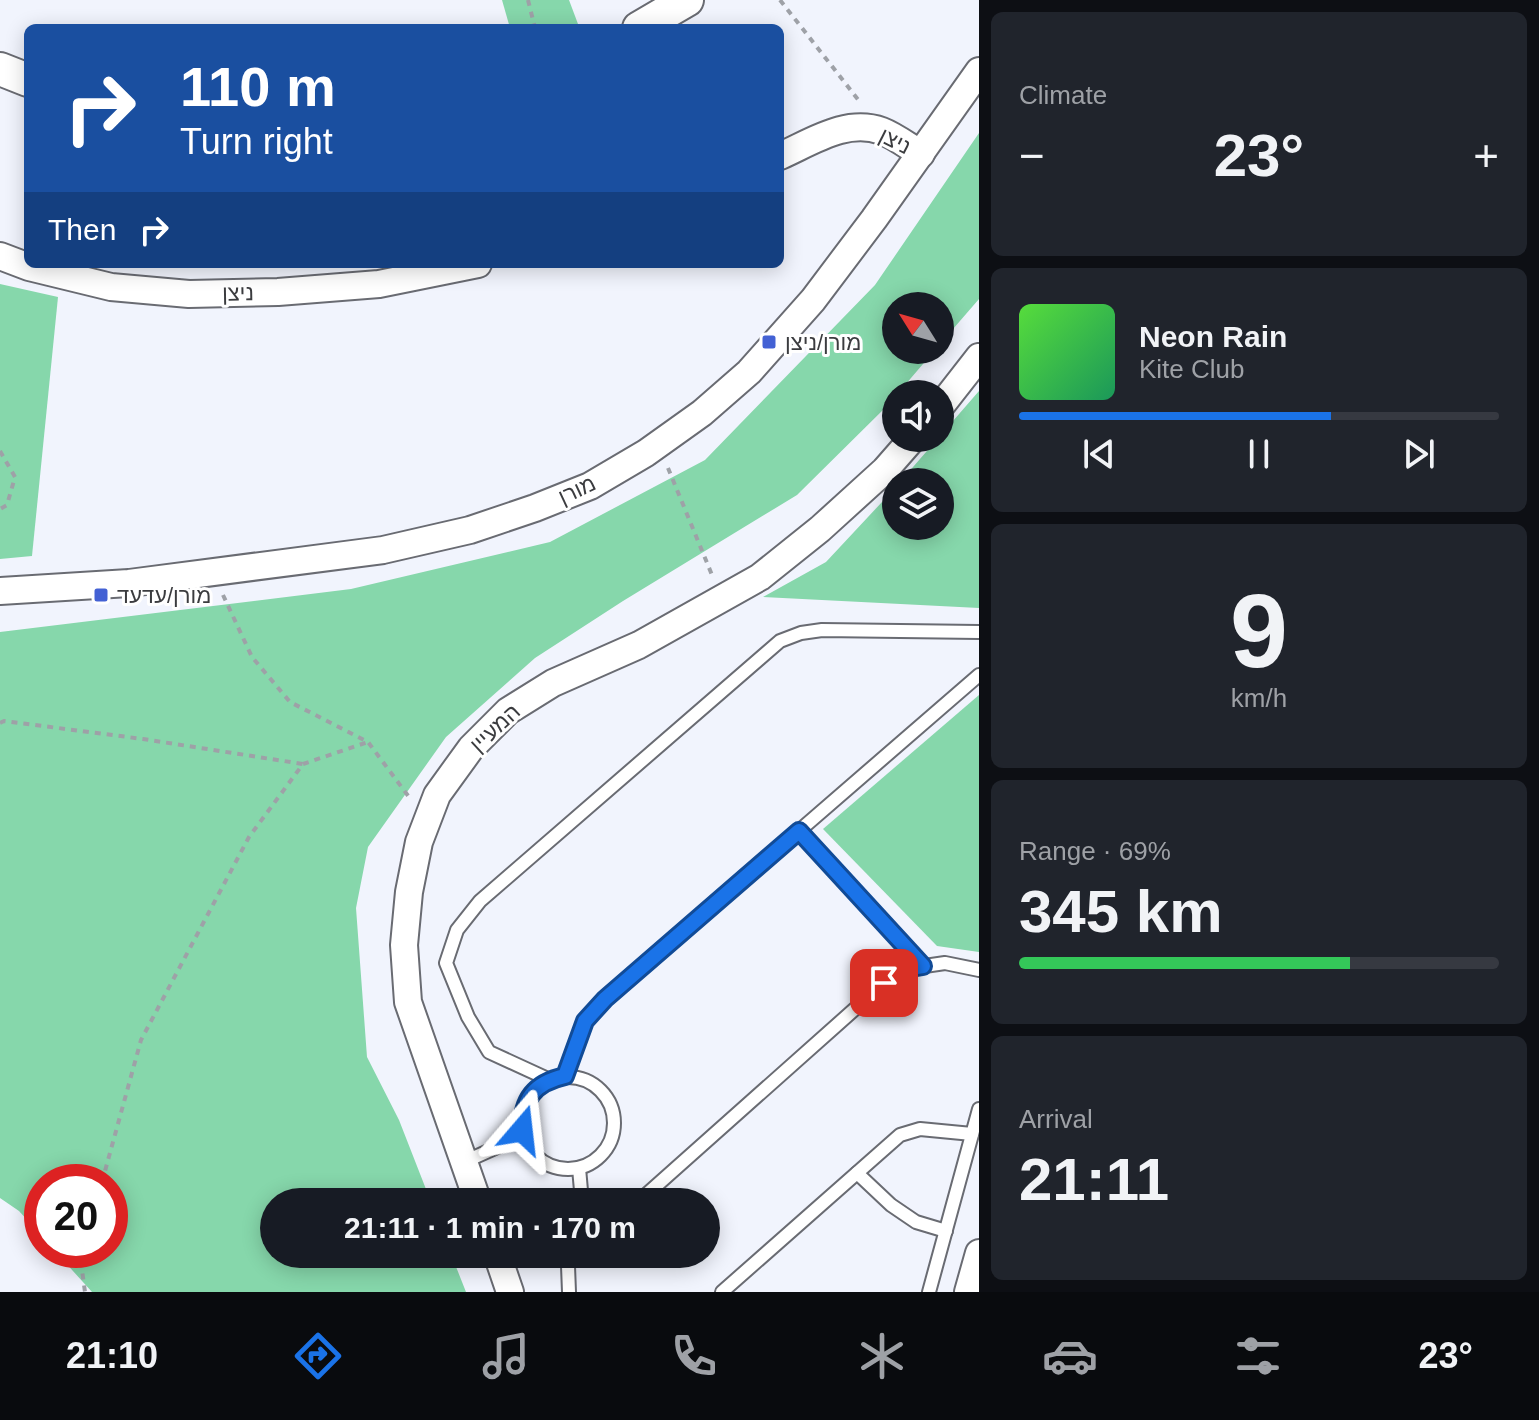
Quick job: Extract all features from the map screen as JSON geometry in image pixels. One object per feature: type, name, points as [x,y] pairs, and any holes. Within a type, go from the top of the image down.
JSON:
[{"type":"street","points":[[646,24],[687,0]]},
{"type":"street","points":[[0,69],[24,78]]},
{"type":"street","name":"מורן","points":[[0,591],[129,583],[383,550],[470,530],[590,486],[702,413],[749,372],[813,300],[979,71]]},
{"type":"street","name":"ניצן","points":[[784,154],[835,130],[865,127],[884,132],[921,154]]},
{"type":"street","name":"ניצן","points":[[0,256],[24,265]]},
{"type":"street","name":"ניצן","points":[[33,268],[111,287],[189,294],[278,292],[379,284],[458,268]]},
{"type":"street","points":[[954,389],[979,357]]},
{"type":"street","name":"המעיין","points":[[473,1188],[408,1002],[404,945],[409,892],[419,842],[437,795],[471,748],[508,711],[553,683],[639,645],[760,577],[820,529],[901,452]]},
{"type":"street","points":[[968,1292],[979,1253]]},
{"type":"street","points":[[502,1268],[510,1292]]},
{"type":"lane","points":[[550,1080],[489,1052],[468,1017],[446,963],[457,930],[480,901],[780,641],[801,633],[822,630],[979,632]]},
{"type":"lane","points":[[565,1076],[585,1021],[605,999],[979,675]]},
{"type":"lane","points":[[799,831],[923,966]]},
{"type":"lane","points":[[654,1188],[884,983],[911,968],[923,966],[945,963],[979,970]]},
{"type":"lane","points":[[565,1076],[594,1084],[605,1094],[612,1107],[614,1123],[604,1151],[579,1168],[563,1169],[549,1165],[526,1144],[524,1135],[522,1114],[527,1100],[537,1088],[565,1076]]},
{"type":"lane","points":[[929,1292],[979,1109]]},
{"type":"lane","points":[[722,1292],[900,1135],[920,1129],[972,1134]]},
{"type":"lane","points":[[464,1162],[524,1135]]},
{"type":"lane","points":[[579,1168],[581,1188]]},
{"type":"lane","points":[[857,1173],[891,1205],[916,1222],[946,1231]]},
{"type":"lane","points":[[568,1268],[569,1292]]},
{"type":"path","points":[[528,0],[534,24]]},
{"type":"path","points":[[780,0],[884,132]]},
{"type":"path","points":[[658,444],[722,599]]},
{"type":"path","points":[[0,451],[15,477],[7,505],[0,509]]},
{"type":"path","points":[[212,572],[252,657],[290,702],[368,742],[427,821]]},
{"type":"path","points":[[0,723],[4,721],[143,739],[303,764],[368,742]]},
{"type":"path","points":[[107,1164],[141,1040],[249,837],[303,764]]},
{"type":"path","points":[[82,1268],[85,1292]]},
{"type":"green space","points":[[502,0],[569,0],[578,24],[509,24]]},
{"type":"green space","points":[[979,133],[979,299],[954,328],[954,292],[882,292],[882,364],[923,364],[909,380],[882,380],[882,411],[797,495],[535,658],[446,737],[368,847],[356,908],[367,1057],[399,1120],[426,1188],[260,1188],[260,1268],[457,1268],[466,1292],[92,1292],[70,1268],[128,1268],[128,1164],[24,1164],[24,1216],[0,1198],[0,632],[351,589],[550,542],[705,460],[875,285]]},
{"type":"green space","points":[[0,284],[58,297],[32,556],[0,559]]},
{"type":"green space","points":[[979,391],[979,608],[763,597],[826,562],[882,502],[882,540],[954,540],[954,468],[912,468],[926,452],[954,452],[954,420]]},
{"type":"green space","points":[[979,695],[979,952],[937,946],[823,829]]},
{"type":"place","name":"מורן/ניצן","points":[[769,342]]},
{"type":"place","name":"מורן/עדעד","points":[[101,595]]},
{"type":"route","points":[[522,1130],[522,1114],[527,1100],[537,1088],[565,1076],[585,1021],[605,999],[799,831],[923,966],[911,968],[884,983]]}]
